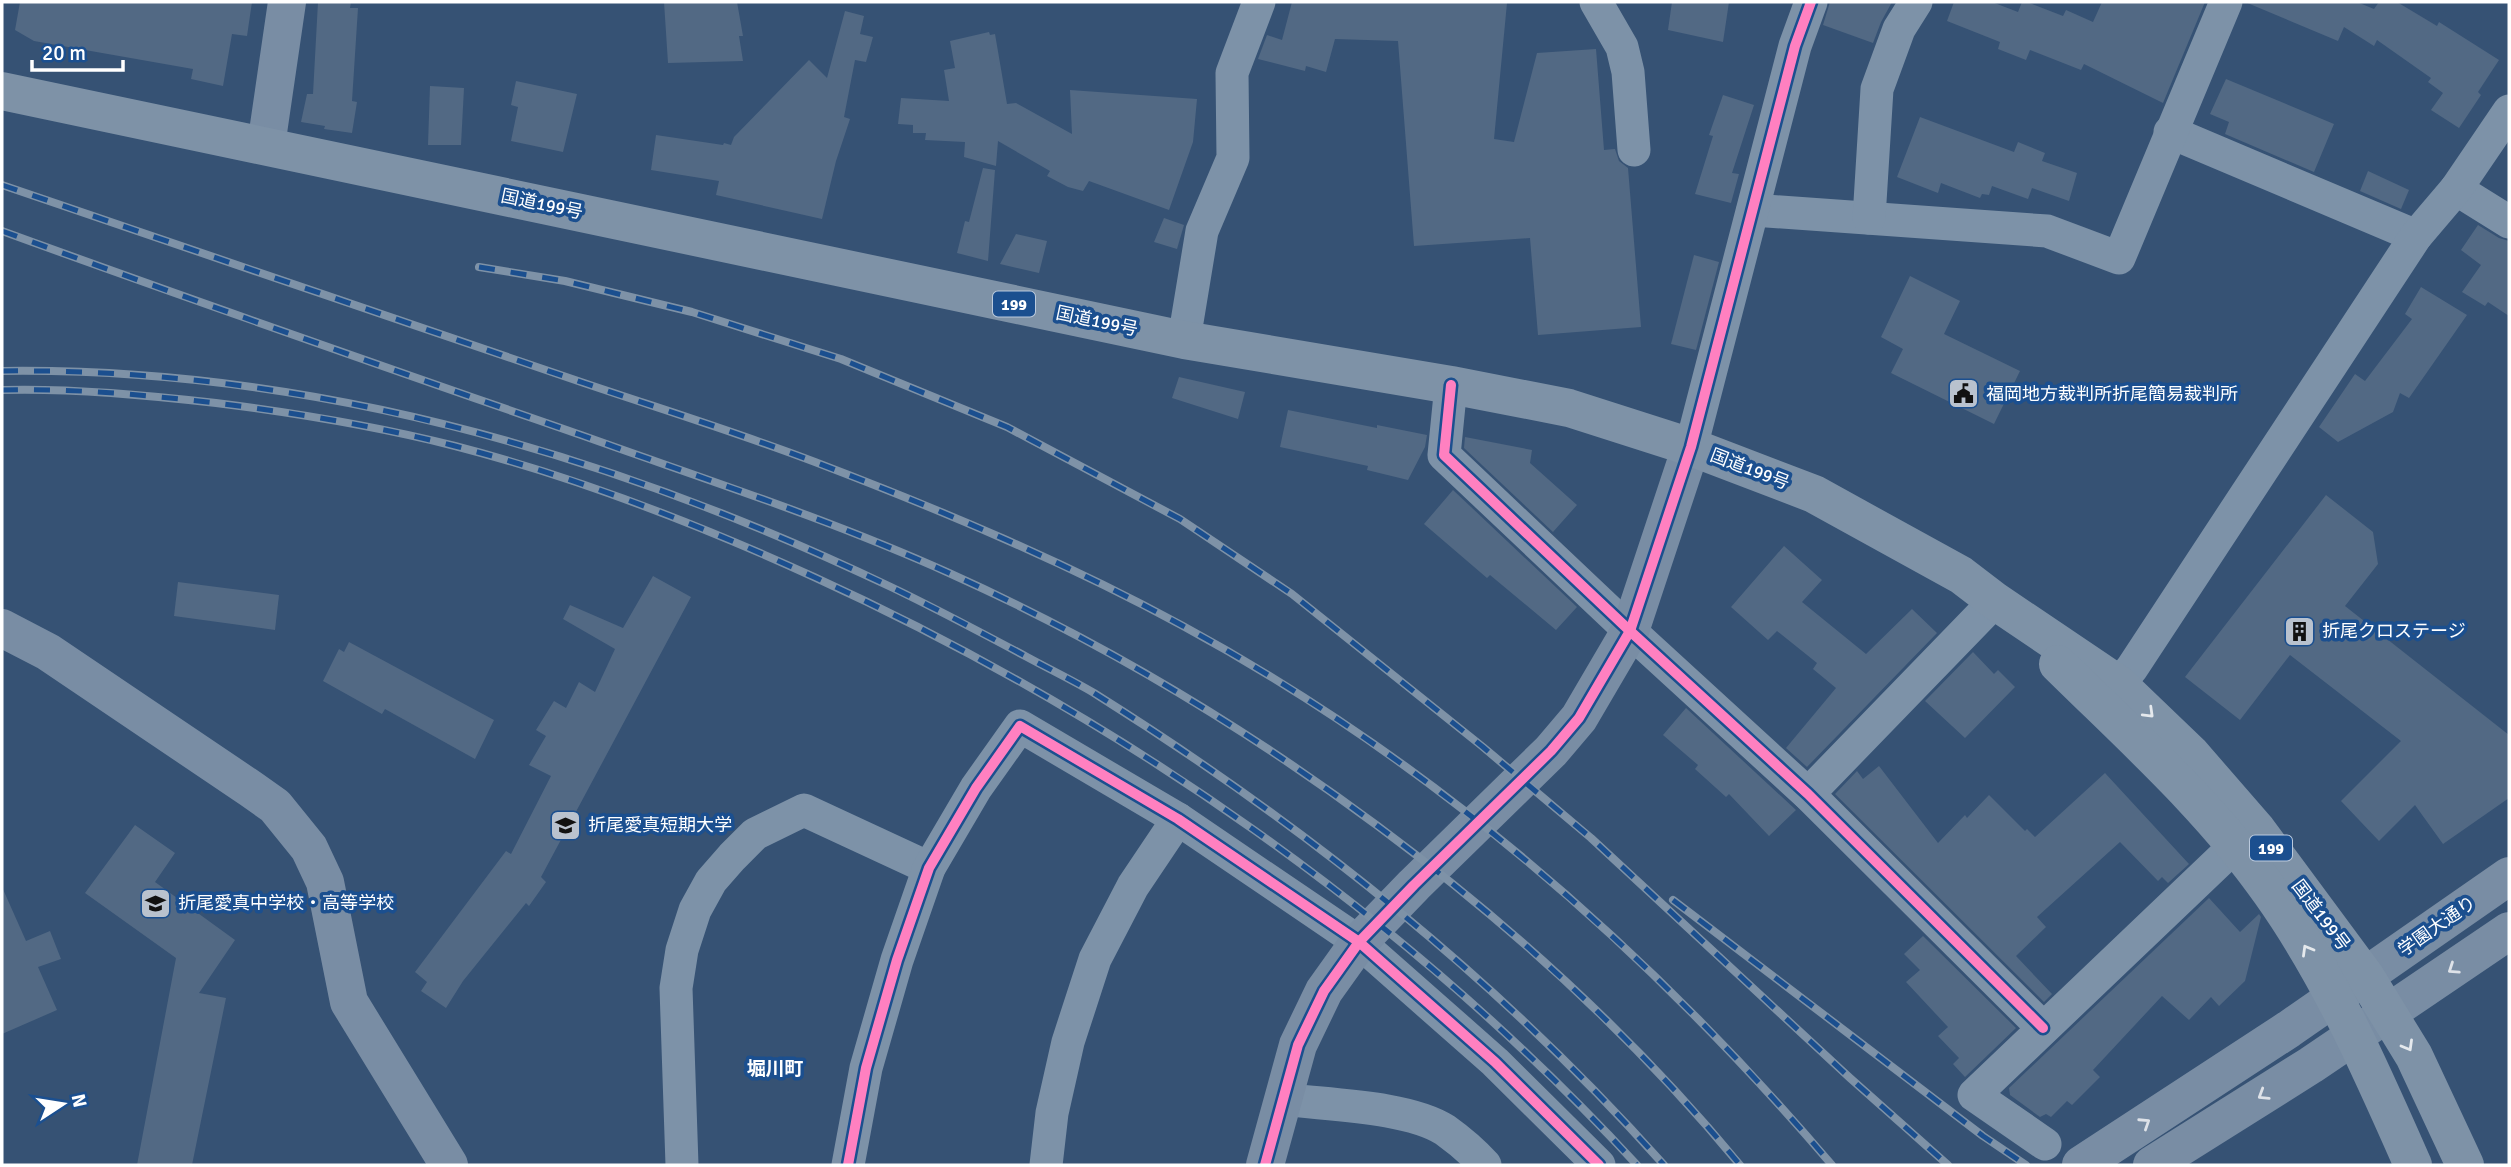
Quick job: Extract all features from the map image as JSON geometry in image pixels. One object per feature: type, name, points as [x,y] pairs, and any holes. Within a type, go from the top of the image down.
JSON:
[{"type":"highway","name":"国道199号","points":[[2,91],[1184,340],[1451,385],[1569,408],[1691,447],[1814,494],[1962,575],[2109,695],[2191,754],[2257,830],[2365,976],[2414,1056],[2465,1165]]},
{"type":"highway","name":"国道199号","points":[[2109,695],[2171,774],[2235,846],[2294,927],[2334,997],[2413,1165]]},
{"type":"street","points":[[265,146],[287,2]]},
{"type":"street","points":[[1184,340],[1202,231],[1233,158],[1232,73],[1259,2]]},
{"type":"street","points":[[1596,2],[1622,47],[1628,72],[1634,150]]},
{"type":"street","points":[[1265,1165],[1298,1045],[1319,1002],[1359,942],[1551,751],[1579,719],[1630,631],[1691,447],[1795,46],[1811,2]]},
{"type":"street","points":[[1869,218],[1877,89],[1899,29],[1916,2]]},
{"type":"street","points":[[1753,210],[2047,231],[2119,258],[2226,2]]},
{"type":"street","points":[[2109,695],[2140,656],[2416,236],[2456,189],[2509,111]]},
{"type":"street","points":[[2171,132],[2416,236]]},
{"type":"street","points":[[2456,189],[2509,222]]},
{"type":"street","points":[[1451,385],[1444,455],[1808,794],[2043,1028]]},
{"type":"street","points":[[1808,794],[1995,601]]},
{"type":"street","points":[[2,628],[48,652],[240,781],[275,806],[294,828],[309,848],[326,882],[349,1002],[449,1165]]},
{"type":"street","points":[[848,1165],[866,1068],[897,960],[929,868],[976,788],[1020,726],[1178,819],[1359,942],[1495,1062],[1599,1165]]},
{"type":"street","points":[[682,1165],[676,988],[682,950],[695,910],[711,881],[755,834],[804,810],[929,868]]},
{"type":"street","points":[[1046,1165],[1052,1114],[1068,1042],[1096,959],[1133,886],[1178,819]]},
{"type":"street","points":[[2045,1144],[1974,1095],[2235,846]]},
{"type":"street","name":"学園大通り","points":[[2081,1165],[2334,997],[2509,876]]},
{"type":"street","points":[[2152,1165],[2389,1013],[2509,931]]},
{"type":"street","points":[[1282,1100],[1390,1112],[1417,1118],[1443,1129],[1485,1165]]},
{"type":"building","points":[[20,2],[252,2],[247,36],[232,34],[223,86],[191,79],[193,69],[34,41],[15,30]]},
{"type":"building","points":[[318,2],[351,2],[350,8],[358,8],[352,101],[357,102],[352,133],[301,122],[307,94],[313,94]]},
{"type":"building","points":[[664,2],[737,2],[743,36],[739,36],[743,61],[668,63]]},
{"type":"building","points":[[1292,2],[1507,3],[1494,139],[1514,142],[1537,53],[1596,49],[1604,150],[1615,149],[1619,161],[1628,168],[1641,327],[1538,335],[1530,238],[1414,246],[1398,41],[1335,39],[1326,72],[1306,66],[1305,71],[1258,59],[1267,35],[1282,40]]},
{"type":"building","points":[[1672,2],[1729,2],[1723,42],[1668,30]]},
{"type":"building","points":[[1830,2],[1892,2],[1873,43],[1823,25]]},
{"type":"building","points":[[1954,2],[1992,2],[2018,12],[2022,2],[2027,2],[2063,16],[2066,10],[2093,22],[2102,2],[2205,2],[2163,103],[2084,64],[2081,70],[2030,50],[2026,60],[1998,49],[2000,42],[1947,21]]},
{"type":"building","points":[[2245,2],[2357,2],[2374,9],[2379,2],[2397,2],[2437,26],[2439,22],[2499,60],[2478,92],[2481,95],[2459,128],[2431,110],[2443,93],[2428,82],[2431,78],[2377,40],[2374,46],[2344,27],[2338,41]]},
{"type":"building","points":[[845,11],[864,16],[860,34],[873,37],[866,62],[855,60],[844,117],[850,119],[836,161],[822,219],[716,195],[719,181],[651,170],[656,135],[731,145],[734,137],[809,60],[827,78]]},
{"type":"building","points":[[989,32],[990,35],[995,34],[1007,104],[1016,103],[1072,134],[1070,90],[1197,99],[1193,142],[1169,210],[1089,181],[1083,191],[1068,187],[1047,176],[1050,171],[998,141],[996,166],[964,157],[965,142],[925,140],[926,133],[913,133],[913,125],[898,124],[901,98],[949,101],[944,70],[955,68],[950,41]]},
{"type":"building","points":[[2226,79],[2334,124],[2314,172],[2225,134],[2229,122],[2210,114]]},
{"type":"building","points":[[516,81],[577,94],[563,152],[511,141],[518,107],[511,105]]},
{"type":"building","points":[[430,86],[464,88],[461,145],[428,145]]},
{"type":"building","points":[[1723,95],[1754,105],[1732,173],[1739,174],[1731,203],[1695,194],[1713,136],[1709,135]]},
{"type":"building","points":[[1920,117],[2014,152],[2018,142],[2045,153],[2042,161],[2077,173],[2069,201],[2032,188],[2028,199],[1992,186],[1989,195],[1982,194],[1980,198],[1941,183],[1938,193],[1897,177]]},
{"type":"building","points":[[983,168],[995,170],[988,261],[957,253],[965,221],[969,222]]},
{"type":"building","points":[[2368,171],[2409,190],[2401,209],[2360,191]]},
{"type":"building","points":[[1164,218],[1184,225],[1177,249],[1154,242]]},
{"type":"building","points":[[2478,225],[2509,241],[2509,316],[2488,302],[2485,306],[2462,292],[2481,265],[2461,250]]},
{"type":"building","points":[[1016,234],[1047,241],[1039,273],[1000,264]]},
{"type":"building","points":[[1694,255],[1719,262],[1696,350],[1671,344]]},
{"type":"building","points":[[1910,276],[1960,301],[1944,334],[2020,371],[1994,424],[1891,373],[1903,349],[1881,337]]},
{"type":"building","points":[[2421,287],[2467,315],[2409,398],[2400,393],[2393,412],[2338,442],[2319,427],[2355,374],[2365,381],[2412,319],[2405,314]]},
{"type":"building","points":[[1179,377],[1245,392],[1238,419],[1172,398]]},
{"type":"building","points":[[1288,410],[1427,435],[1425,447],[1408,480],[1367,470],[1368,466],[1280,447]]},
{"type":"building","points":[[1465,437],[1532,450],[1530,463],[1577,505],[1553,532],[1464,448]]},
{"type":"building","points":[[1453,490],[1577,607],[1556,630],[1490,575],[1487,578],[1424,524]]},
{"type":"building","name":"折尾クロステージ","points":[[2326,495],[2373,532],[2378,564],[2345,606],[2509,735],[2509,798],[2443,844],[2415,805],[2379,841],[2341,801],[2401,741],[2290,655],[2240,720],[2185,677]]},
{"type":"building","points":[[1784,546],[1822,580],[1802,602],[1866,654],[1912,609],[1937,633],[1807,767],[1786,748],[1836,688],[1813,669],[1817,663],[1777,631],[1768,640],[1731,607]]},
{"type":"building","points":[[653,576],[691,597],[541,877],[546,882],[529,906],[526,903],[463,981],[446,1008],[421,991],[427,982],[415,972],[506,851],[511,854],[551,776],[529,765],[546,736],[536,730],[554,701],[566,708],[579,682],[595,692],[615,649],[563,619],[570,605],[623,628]]},
{"type":"building","points":[[178,582],[279,595],[275,630],[174,616]]},
{"type":"building","points":[[349,642],[494,720],[475,759],[385,709],[382,714],[323,681],[339,649],[344,652]]},
{"type":"building","points":[[1973,652],[1994,674],[1998,670],[2015,687],[1965,738],[1925,701]]},
{"type":"building","points":[[1686,708],[1796,810],[1769,836],[1729,794],[1726,797],[1695,769],[1698,765],[1663,735]]},
{"type":"building","points":[[1879,766],[1938,843],[1989,795],[2025,831],[2027,829],[2035,837],[2105,773],[2189,864],[2168,883],[2162,877],[2158,881],[2120,842],[2037,917],[2046,927],[2016,956],[2052,994],[2044,1002],[1835,794],[1857,771],[1863,779]]},
{"type":"building","points":[[135,825],[175,853],[155,882],[235,940],[199,993],[226,998],[192,1165],[137,1165],[176,958],[85,893]]},
{"type":"building","points":[[2,887],[26,941],[50,931],[61,959],[38,967],[57,1010],[2,1034]]},
{"type":"building","points":[[2209,898],[2240,932],[2259,914],[2261,917],[2245,981],[2219,1006],[2211,997],[2189,1020],[2162,996],[2093,1070],[2100,1077],[2072,1105],[2067,1101],[2051,1117],[2046,1114],[2040,1117],[2010,1095],[2009,1088]]},
{"type":"building","points":[[1923,936],[2016,1028],[1965,1077],[1953,1064],[1959,1058],[1938,1036],[1948,1027],[1906,982],[1920,970],[1904,954]]},
{"type":"railway","points":[[2,185],[815,462],[1002,538],[1183,626],[1275,679],[1364,737],[1450,799],[1532,866],[1612,936],[1688,1009],[1762,1086],[1832,1165]]},
{"type":"railway","points":[[2,231],[812,517],[904,553],[1058,626],[1166,686],[1273,753],[1377,826],[1477,904],[1572,987],[1660,1074],[1740,1165]]},
{"type":"railway","points":[[479,267],[565,281],[692,312],[841,359],[1007,427],[1180,519],[1292,594],[1483,747],[1591,838],[1948,1165]]},
{"type":"railway","points":[[2,371],[118,374],[232,384],[346,403],[458,428],[569,460],[679,497],[786,540],[891,587],[1094,693],[1172,743],[1323,851],[1467,969],[1601,1097],[1664,1165]]},
{"type":"railway","points":[[2,390],[55,390],[163,397],[276,411],[396,432],[501,459],[592,488],[682,521],[814,577],[928,632],[1040,693],[1149,759],[1255,831],[1357,907],[1455,988],[1548,1074],[1637,1165]]},
{"type":"railway","points":[[1673,900],[1983,1136],[2026,1165]]},
{"type":"cycle path","points":[[1265,1165],[1298,1045],[1324,991],[1359,942],[1551,751],[1579,718],[1630,631],[1691,447],[1795,46],[1811,2]]},
{"type":"cycle path","points":[[1451,385],[1444,455],[1808,794],[2043,1028]]},
{"type":"cycle path","points":[[848,1165],[866,1068],[897,960],[929,868],[976,788],[1020,726],[1178,819],[1359,942],[1495,1062],[1599,1165]]},
{"type":"place","name":"福岡地方裁判所折尾簡易裁判所","points":[[1963,394]]},
{"type":"place","name":"折尾クロステージ","points":[[2299,631]]},
{"type":"place","name":"折尾愛真短期大学","points":[[565,825]]},
{"type":"place","name":"折尾愛真中学校・高等学校","points":[[155,903]]},
{"type":"district","name":"堀川町","points":[[775,1068]]}]
